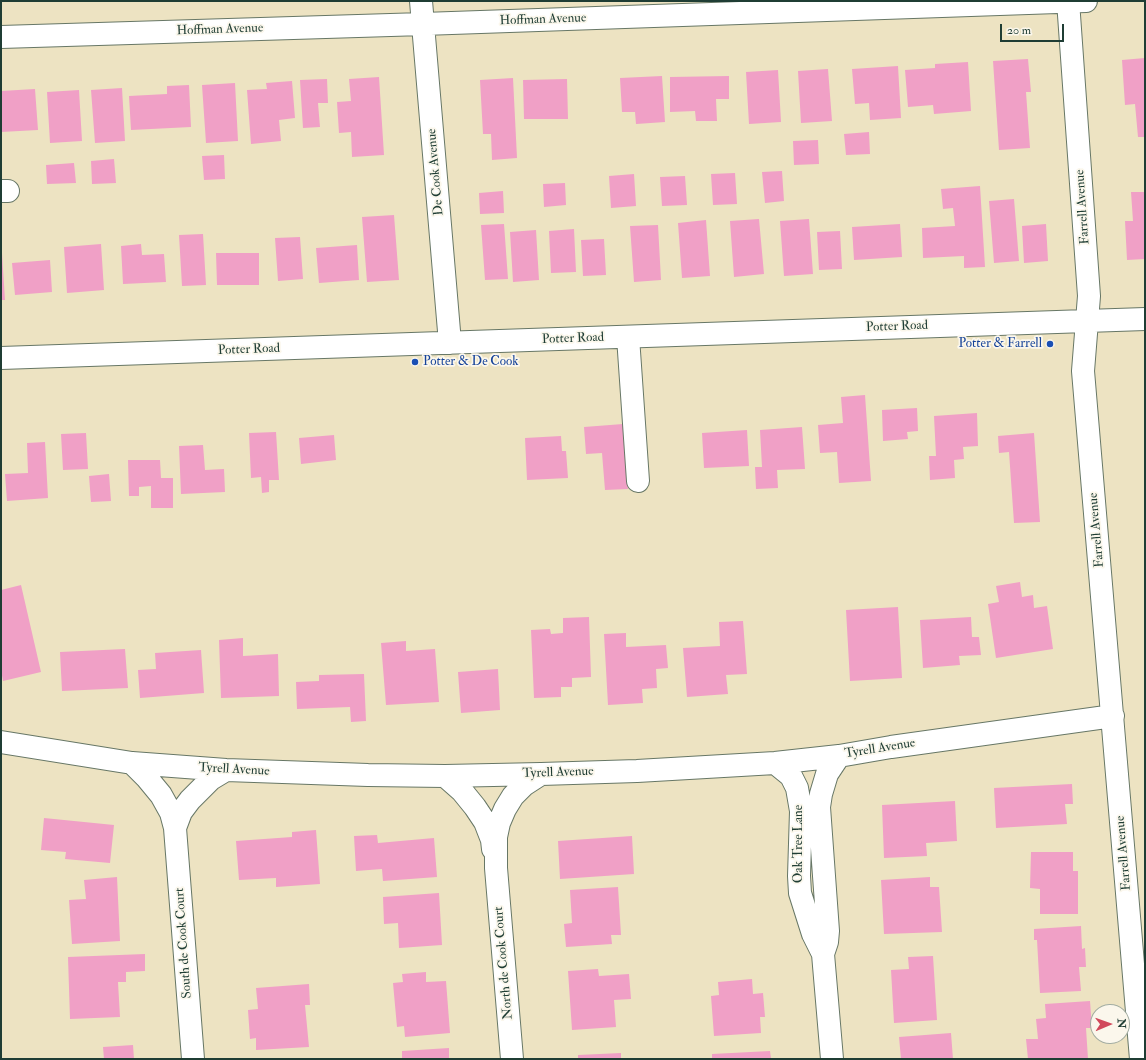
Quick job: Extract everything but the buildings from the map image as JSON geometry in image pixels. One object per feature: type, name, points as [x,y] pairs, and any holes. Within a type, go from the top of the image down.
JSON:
[{"type":"street","name":"De Cook Avenue","points":[[421,1],[450,343]]},
{"type":"street","name":"Farrell Avenue","points":[[1068,1],[1089,296],[1084,371],[1141,1059]]},
{"type":"street","name":"Hoffman Avenue","points":[[1,37],[1086,1]]},
{"type":"street","name":"Potter Road","points":[[1,358],[1145,319]]},
{"type":"street","points":[[628,337],[638,481]]},
{"type":"street","name":"Tyrell Avenue","points":[[1,742],[132,763],[226,770],[445,776],[541,774],[637,771],[775,763],[839,756],[890,747],[1113,716]]},
{"type":"street","name":"Oak Tree Lane","points":[[823,954],[827,942],[828,931],[819,807],[827,774],[839,756]]},
{"type":"street","name":"South de Cook Court","points":[[132,763],[161,795],[171,813],[175,828],[193,1059]]},
{"type":"street","name":"Oak Tree Lane","points":[[775,763],[791,776],[797,788],[801,811],[799,876],[800,893],[813,934],[823,954],[832,1059]]},
{"type":"street","name":"South de Cook Court","points":[[175,828],[181,812],[190,800],[212,779],[226,770]]},
{"type":"street","name":"North de Cook Court","points":[[496,868],[496,837],[499,823],[505,809],[513,796],[524,785],[541,774]]},
{"type":"street","name":"North de Cook Court","points":[[445,776],[462,791],[475,807],[492,840],[496,868],[512,1059]]},
{"type":"place","name":"Potter & Farrell","points":[[1050,344]]},
{"type":"place","name":"Potter & De Cook","points":[[415,362]]}]
